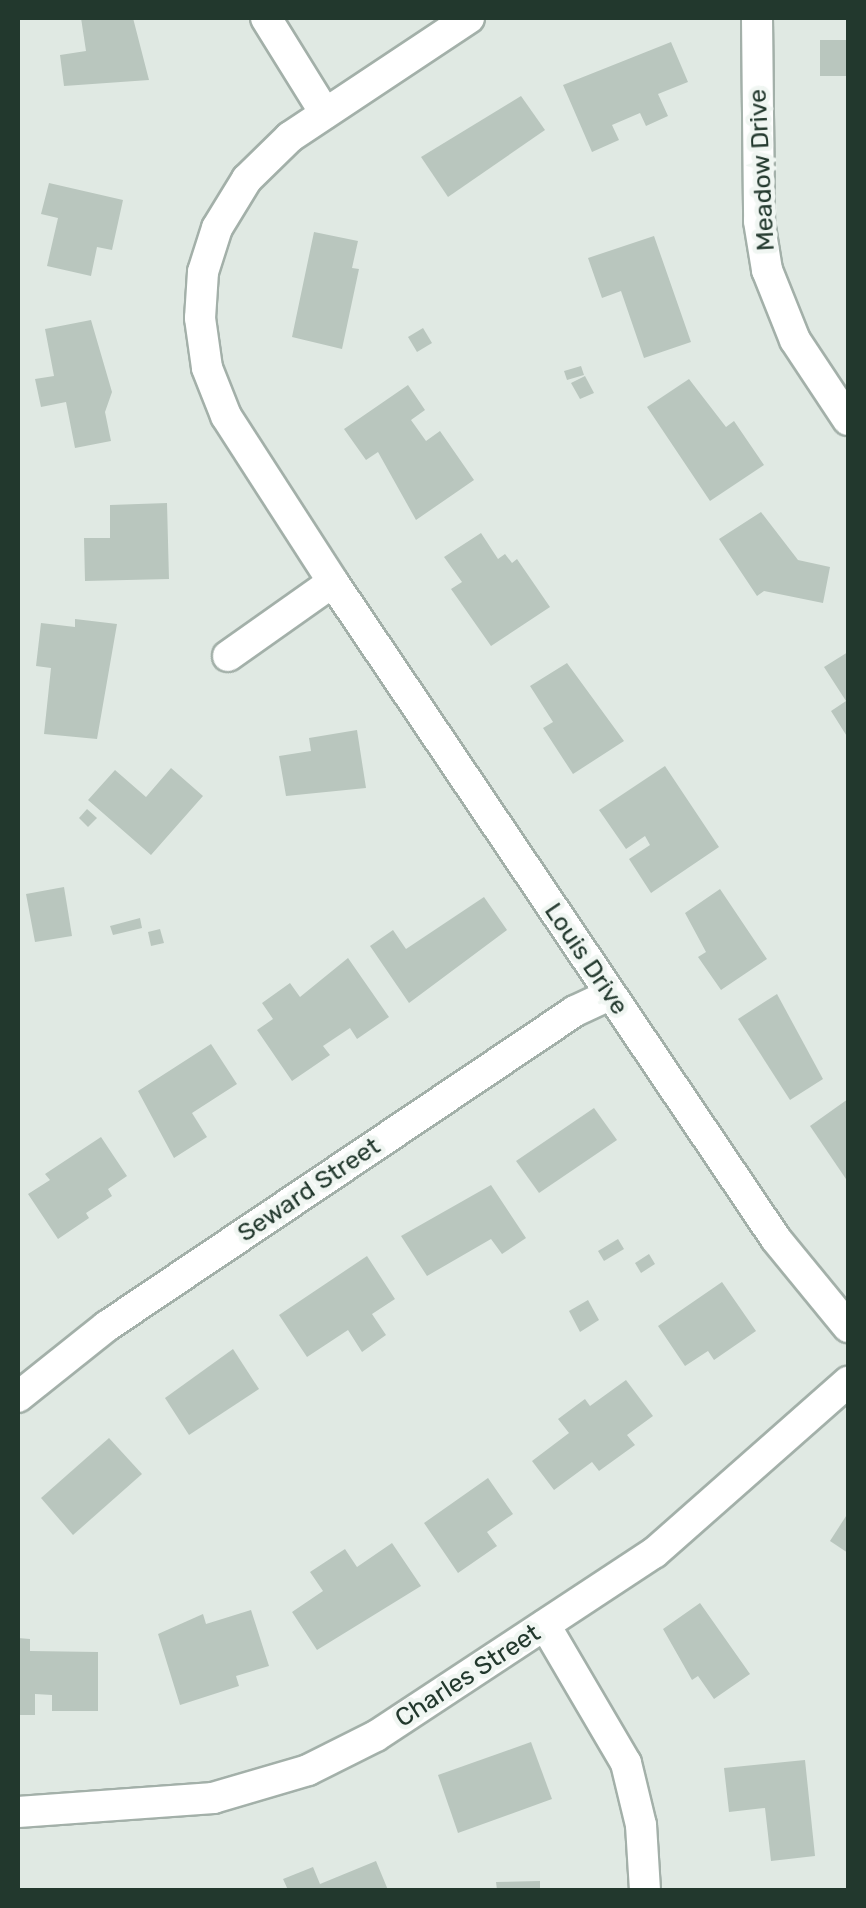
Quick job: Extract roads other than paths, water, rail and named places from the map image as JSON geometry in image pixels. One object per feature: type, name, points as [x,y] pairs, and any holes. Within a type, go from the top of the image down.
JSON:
[{"type":"street","points":[[266,18],[325,113]]},
{"type":"street","name":"Louis Drive","points":[[470,18],[325,113],[266,158],[230,202],[203,272],[200,318],[207,368],[226,416],[333,582],[776,1239],[848,1327]]},
{"type":"street","name":"Meadow Drive","points":[[757,18],[759,221],[767,270],[795,340],[848,420]]},
{"type":"street","points":[[228,656],[333,582]]},
{"type":"street","name":"Seward Street","points":[[18,1396],[107,1326],[574,1012],[610,995]]},
{"type":"street","name":"Charles Street","points":[[18,1812],[197,1800],[308,1770],[376,1736],[704,1515],[848,1382]]},
{"type":"street","points":[[546,1625],[626,1763],[641,1824],[645,1890]]}]
